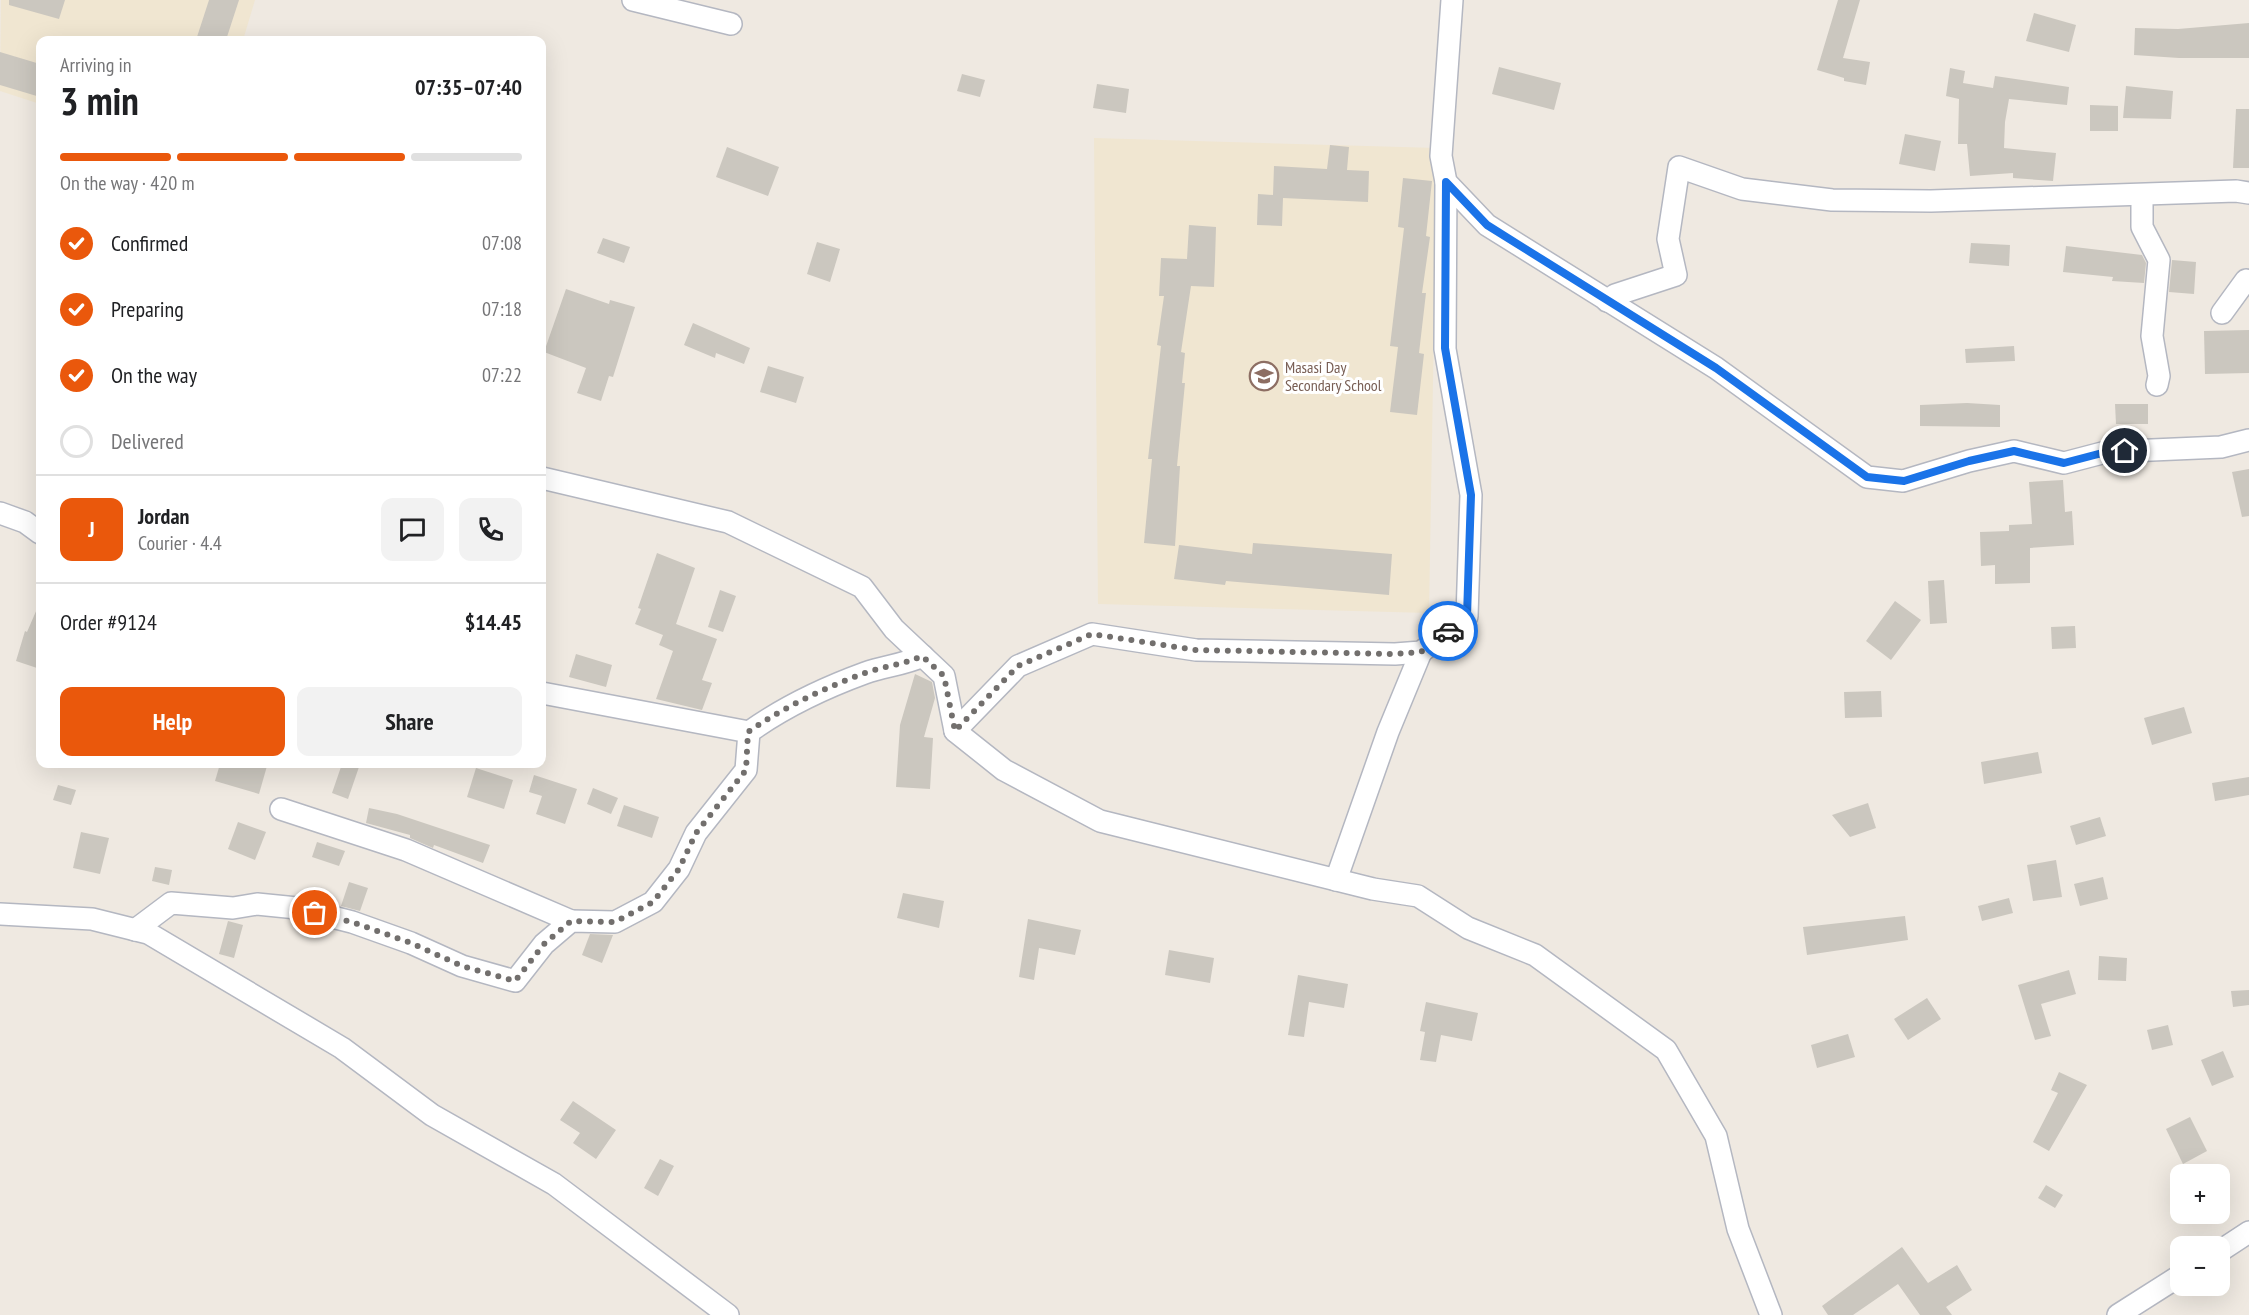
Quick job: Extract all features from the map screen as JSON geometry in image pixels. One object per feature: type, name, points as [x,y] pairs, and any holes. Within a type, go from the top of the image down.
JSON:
[{"type":"street","points":[[633,0],[731,24]]},
{"type":"street","points":[[1336,880],[1388,732],[1421,652],[1467,616],[1471,495],[1445,348],[1446,182],[1442,156],[1452,0]]},
{"type":"street","points":[[1607,301],[1615,295],[1676,275],[1668,239],[1679,167],[1742,189],[1832,200],[1931,201],[2236,191],[2249,194]]},
{"type":"street","points":[[1446,182],[1487,225],[1716,368],[1867,477],[1904,481],[1969,461],[2014,451],[2064,463],[2106,452],[2221,447],[2249,440]]},
{"type":"street","points":[[2142,195],[2142,227],[2159,260],[2152,336],[2159,376],[2157,385]]},
{"type":"street","points":[[2222,313],[2248,283]]},
{"type":"street","points":[[546,479],[728,522],[862,586],[879,613],[944,676],[955,731],[1004,770],[1100,821],[1336,880],[1418,896],[1468,928],[1535,956],[1666,1050],[1716,1136],[1738,1229],[1771,1315]]},
{"type":"street","points":[[0,513],[25,522],[36,529]]},
{"type":"street","points":[[955,731],[1018,666],[1092,634],[1196,650],[1421,652]]},
{"type":"street","points":[[546,694],[748,732],[778,711],[857,677],[904,665],[922,656]]},
{"type":"street","points":[[281,808],[406,850],[571,921],[615,922],[653,902],[679,869],[696,833],[746,770],[748,732]]},
{"type":"street","points":[[135,930],[171,903],[233,908],[257,904],[297,908],[352,922],[411,943],[462,966],[515,981],[544,944],[571,921]]},
{"type":"street","points":[[0,914],[92,919],[148,933],[342,1048],[432,1115],[554,1184],[728,1315]]},
{"type":"street","points":[[2230,1244],[2249,1232]]},
{"type":"street","points":[[2118,1315],[2170,1282]]},
{"type":"shaded area","points":[[1,0],[255,0],[244,36],[36,36],[36,103],[0,91]]},
{"type":"shaded area","name":"Masasi Day Secondary School","points":[[1094,138],[1437,148],[1429,613],[1098,604]]},
{"type":"building","points":[[9,0],[65,0],[59,19],[9,5]]},
{"type":"building","points":[[209,0],[239,0],[227,36],[197,36]]},
{"type":"building","points":[[1838,0],[1860,0],[1843,58],[1870,62],[1866,85],[1844,81],[1844,78],[1817,70]]},
{"type":"building","points":[[2034,13],[2076,25],[2069,52],[2026,41]]},
{"type":"building","points":[[2249,23],[2249,58],[2179,58],[2134,55],[2135,28],[2178,29]]},
{"type":"building","points":[[0,52],[36,63],[36,96],[0,85]]},
{"type":"building","points":[[1499,67],[1561,83],[1554,110],[1492,94]]},
{"type":"building","points":[[1950,68],[1965,71],[1963,83],[1993,88],[1995,76],[2069,87],[2067,105],[2009,99],[2005,122],[2004,148],[2056,153],[2053,181],[2013,178],[2013,173],[1970,176],[1967,144],[1958,144],[1959,99],[1946,96]]},
{"type":"building","points":[[962,74],[985,80],[980,97],[957,91]]},
{"type":"building","points":[[1097,84],[1129,89],[1126,113],[1093,108]]},
{"type":"building","points":[[2126,86],[2173,91],[2171,119],[2123,118]]},
{"type":"building","points":[[2090,105],[2118,106],[2118,131],[2090,131]]},
{"type":"building","points":[[2236,109],[2249,109],[2249,168],[2233,168]]},
{"type":"building","points":[[1905,134],[1941,141],[1935,171],[1899,164]]},
{"type":"building","points":[[1330,145],[1349,147],[1347,170],[1369,171],[1368,202],[1283,198],[1282,226],[1257,225],[1258,194],[1273,195],[1274,166],[1327,169]]},
{"type":"building","points":[[727,147],[779,167],[768,196],[716,177]]},
{"type":"building","points":[[1403,178],[1432,181],[1426,236],[1430,237],[1422,293],[1426,293],[1419,353],[1424,354],[1417,415],[1390,412],[1398,347],[1390,346],[1404,228],[1398,227]]},
{"type":"building","points":[[1189,225],[1216,227],[1214,287],[1191,286],[1181,352],[1185,353],[1182,383],[1185,383],[1177,466],[1180,466],[1175,546],[1144,543],[1152,459],[1148,459],[1161,346],[1157,345],[1164,296],[1159,296],[1161,258],[1187,259]]},
{"type":"building","points":[[603,238],[630,247],[624,263],[597,253]]},
{"type":"building","points":[[817,242],[840,249],[830,282],[807,274]]},
{"type":"building","points":[[1971,243],[2010,245],[2009,266],[1969,263]]},
{"type":"building","points":[[2066,246],[2142,255],[2146,263],[2144,283],[2112,281],[2113,277],[2063,272]]},
{"type":"building","points":[[2172,260],[2196,262],[2194,294],[2169,292]]},
{"type":"building","points":[[566,289],[609,304],[610,300],[635,307],[613,377],[609,376],[601,401],[577,393],[586,368],[546,353],[546,346]]},
{"type":"building","points":[[693,323],[750,348],[744,364],[716,353],[715,358],[684,345]]},
{"type":"building","points":[[2249,330],[2249,373],[2205,374],[2204,331]]},
{"type":"building","points":[[2014,346],[2015,361],[1966,363],[1965,349]]},
{"type":"building","points":[[768,366],[804,377],[796,403],[760,392]]},
{"type":"building","points":[[1967,403],[2000,405],[2000,427],[1920,426],[1920,405]]},
{"type":"building","points":[[2115,404],[2148,404],[2148,424],[2116,424]]},
{"type":"building","points":[[2249,469],[2249,516],[2242,517],[2232,472]]},
{"type":"building","points":[[2063,480],[2065,512],[2072,511],[2074,545],[2030,548],[2030,583],[1995,584],[1995,565],[1981,566],[1980,532],[2009,531],[2009,525],[2032,524],[2029,482]]},
{"type":"building","points":[[1253,543],[1392,554],[1389,595],[1226,581],[1225,585],[1174,579],[1179,545],[1252,554]]},
{"type":"building","points":[[657,553],[695,568],[676,624],[717,639],[702,680],[712,683],[702,710],[656,699],[673,651],[659,645],[663,635],[635,624],[641,609],[638,608]]},
{"type":"building","points":[[1944,580],[1947,623],[1930,624],[1928,581]]},
{"type":"building","points":[[720,590],[736,596],[723,632],[708,627]]},
{"type":"building","points":[[1895,601],[1921,620],[1891,660],[1866,641]]},
{"type":"building","points":[[36,611],[36,668],[16,661],[25,631],[27,632]]},
{"type":"building","points":[[2075,626],[2076,648],[2052,649],[2051,627]]},
{"type":"building","points":[[576,654],[612,665],[606,687],[569,677]]},
{"type":"building","points":[[915,674],[932,682],[935,698],[924,737],[933,738],[930,789],[896,787],[900,725]]},
{"type":"building","points":[[1881,691],[1882,717],[1845,718],[1844,692]]},
{"type":"building","points":[[2184,707],[2192,733],[2152,745],[2144,718]]},
{"type":"building","points":[[2038,752],[2042,773],[1984,784],[1981,762]]},
{"type":"building","points":[[219,768],[266,768],[259,794],[215,781]]},
{"type":"building","points":[[341,768],[359,768],[348,799],[332,793]]},
{"type":"building","points":[[476,768],[513,780],[504,809],[467,797]]},
{"type":"building","points":[[534,775],[577,789],[565,824],[536,814],[542,796],[529,792]]},
{"type":"building","points":[[2249,777],[2249,795],[2215,801],[2212,783]]},
{"type":"building","points":[[58,785],[76,790],[71,805],[53,800]]},
{"type":"building","points":[[593,788],[618,798],[611,814],[587,804]]},
{"type":"building","points":[[1868,803],[1876,828],[1850,837],[1832,815]]},
{"type":"building","points":[[624,805],[659,817],[652,838],[617,826]]},
{"type":"building","points":[[369,808],[397,814],[490,845],[483,863],[434,845],[433,848],[410,838],[410,835],[366,823]]},
{"type":"building","points":[[2100,817],[2106,836],[2076,845],[2070,826]]},
{"type":"building","points":[[238,822],[266,832],[255,860],[228,849]]},
{"type":"building","points":[[81,832],[109,838],[100,874],[73,868]]},
{"type":"building","points":[[317,842],[345,851],[339,866],[312,857]]},
{"type":"building","points":[[2056,860],[2062,897],[2033,901],[2027,865]]},
{"type":"building","points":[[155,867],[172,870],[169,885],[152,881]]},
{"type":"building","points":[[2103,877],[2108,899],[2080,906],[2074,884]]},
{"type":"building","points":[[349,882],[368,888],[360,911],[341,906]]},
{"type":"building","points":[[903,893],[944,901],[939,928],[897,918]]},
{"type":"building","points":[[2009,898],[2013,913],[1982,921],[1978,906]]},
{"type":"building","points":[[1905,916],[1908,940],[1807,955],[1803,927]]},
{"type":"building","points":[[1028,919],[1081,930],[1075,955],[1039,948],[1034,980],[1019,977]]},
{"type":"building","points":[[228,921],[243,925],[234,958],[219,954]]},
{"type":"building","points":[[590,934],[613,935],[602,963],[582,955]]},
{"type":"building","points":[[1169,950],[1214,958],[1210,983],[1165,975]]},
{"type":"building","points":[[2099,956],[2127,958],[2126,981],[2098,980]]},
{"type":"building","points":[[2069,970],[2076,994],[2041,1004],[2051,1036],[2035,1040],[2018,985]]},
{"type":"building","points":[[1298,975],[1348,984],[1344,1008],[1309,1002],[1304,1037],[1288,1035]]},
{"type":"building","points":[[2249,990],[2249,1005],[2233,1007],[2231,991]]},
{"type":"building","points":[[1927,998],[1941,1019],[1908,1040],[1894,1019]]},
{"type":"building","points":[[1426,1002],[1478,1013],[1472,1041],[1441,1035],[1436,1062],[1420,1060],[1425,1032],[1420,1031]]},
{"type":"building","points":[[2168,1025],[2173,1045],[2152,1050],[2147,1030]]},
{"type":"building","points":[[1848,1034],[1855,1057],[1817,1068],[1811,1045]]},
{"type":"building","points":[[2223,1051],[2234,1077],[2212,1086],[2201,1060]]},
{"type":"building","points":[[2059,1072],[2087,1085],[2049,1151],[2033,1142],[2058,1093],[2051,1090]]},
{"type":"building","points":[[573,1101],[616,1130],[596,1159],[573,1143],[580,1133],[560,1120]]},
{"type":"building","points":[[2190,1117],[2207,1151],[2183,1164],[2166,1129]]},
{"type":"building","points":[[660,1159],[674,1166],[658,1196],[644,1188]]},
{"type":"building","points":[[2046,1185],[2063,1195],[2055,1208],[2038,1198]]},
{"type":"building","points":[[1902,1247],[1928,1283],[1957,1265],[1972,1290],[1946,1307],[1952,1315],[1920,1315],[1898,1284],[1853,1315],[1828,1315],[1822,1306]]},
{"type":"way so far","points":[[315,913],[352,922],[411,943],[462,966],[515,981],[526,964],[544,944],[571,921],[615,922],[653,902],[679,869],[696,833],[746,770],[748,732],[778,711],[867,672],[904,665],[922,656],[944,676],[955,731],[1018,666],[1092,634],[1156,646],[1196,650],[1395,654],[1421,652],[1448,631]]},
{"type":"place","name":"Masasi Day Secondary School","points":[[1264,376]]},
{"type":"route","points":[[1448,631],[1467,616],[1471,495],[1445,348],[1446,182],[1487,225],[1538,259],[1716,368],[1867,477],[1904,481],[1969,461],[2014,451],[2064,463],[2106,452],[2125,451]]}]
